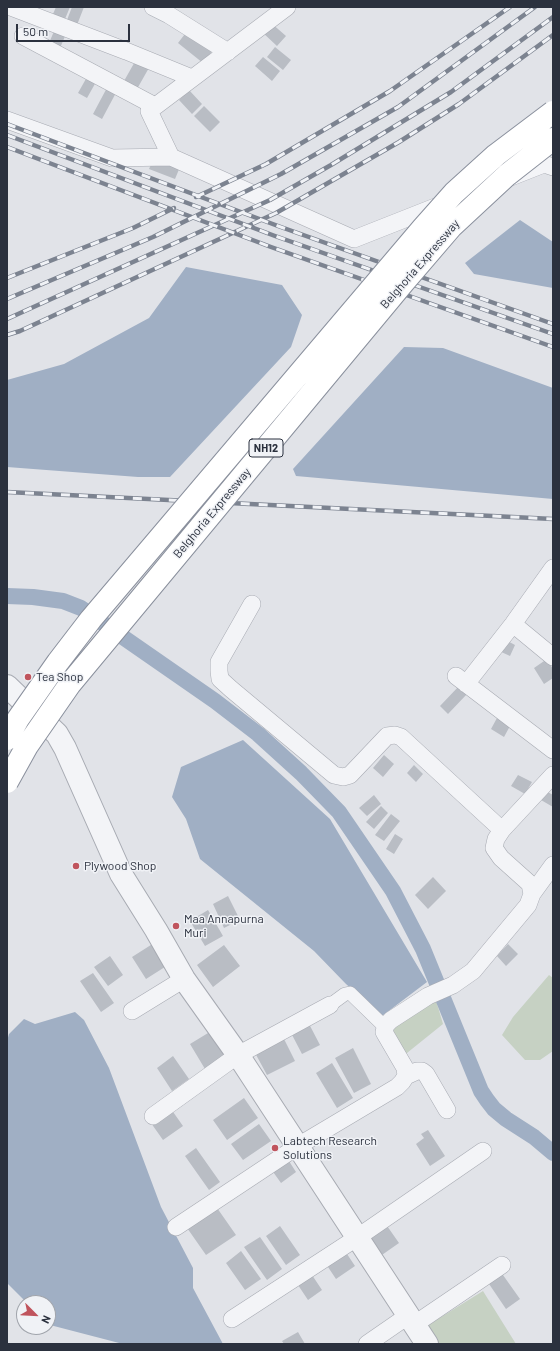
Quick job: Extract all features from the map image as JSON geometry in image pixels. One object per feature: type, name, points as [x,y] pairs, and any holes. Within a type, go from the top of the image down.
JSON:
[{"type":"highway","name":"Belghoria Expressway","points":[[7,739],[18,719],[58,662],[91,619],[422,228],[454,193],[490,160],[553,112]]},
{"type":"highway","name":"Belghoria Expressway","points":[[7,782],[27,746],[70,684],[403,283],[451,227],[507,175],[553,139]]},
{"type":"street","points":[[11,7],[192,78]]},
{"type":"street","points":[[153,7],[169,15],[228,52]]},
{"type":"street","points":[[171,157],[149,111],[286,7]]},
{"type":"street","points":[[24,36],[155,106]]},
{"type":"street","points":[[7,120],[112,158],[171,157],[354,239],[544,164],[553,167]]},
{"type":"street","points":[[553,568],[513,624],[461,680],[553,750]]},
{"type":"street","points":[[252,604],[219,662],[218,671],[220,679],[231,689],[334,775],[350,775],[388,736],[395,735],[401,737],[502,830]]},
{"type":"street","points":[[513,624],[553,657]]},
{"type":"street","points":[[7,686],[57,734],[65,748],[121,874],[184,979],[238,1055],[427,1344]]},
{"type":"street","points":[[532,894],[530,884],[497,853],[496,839],[502,830],[553,775]]},
{"type":"street","points":[[406,1076],[404,1068],[384,1032],[385,1027],[391,1020],[428,996],[453,985],[473,971],[528,905],[532,894],[553,865]]},
{"type":"street","points":[[132,1011],[184,979]]},
{"type":"street","points":[[153,1116],[238,1055],[330,1005],[345,994],[350,993],[385,1027]]},
{"type":"street","points":[[176,1227],[298,1146],[397,1087],[406,1076],[417,1071],[422,1071],[426,1074],[447,1110]]},
{"type":"street","points":[[232,1319],[358,1237],[484,1151]]},
{"type":"street","points":[[367,1344],[412,1320],[502,1265]]},
{"type":"green space","points":[[549,975],[553,978],[553,1051],[540,1060],[525,1060],[502,1035],[513,1017]]},
{"type":"green space","points":[[435,997],[443,1024],[402,1057],[390,1030]]},
{"type":"green space","points":[[483,1291],[516,1344],[435,1344],[425,1327]]},
{"type":"water","points":[[520,220],[553,242],[553,288],[474,274],[465,263]]},
{"type":"water","points":[[186,267],[282,285],[302,315],[291,347],[170,477],[138,477],[7,467],[7,380],[64,364],[149,318]]},
{"type":"water","points":[[404,347],[443,348],[553,388],[553,499],[296,476],[293,469]]},
{"type":"water","points":[[243,740],[330,819],[427,982],[382,1016],[346,984],[314,951],[200,859],[186,819],[172,797],[181,767]]},
{"type":"water","points":[[75,1012],[84,1020],[109,1068],[161,1207],[193,1268],[193,1288],[223,1344],[123,1344],[56,1327],[56,1295],[19,1295],[7,1283],[7,1041],[9,1034],[24,1019],[35,1024]]},
{"type":"building","points":[[56,7],[70,7],[65,19],[53,14]]},
{"type":"building","points":[[72,7],[84,7],[77,25],[67,20]]},
{"type":"building","points":[[270,22],[286,36],[277,46],[262,32]]},
{"type":"building","points":[[55,29],[66,34],[60,48],[49,43]]},
{"type":"building","points":[[188,30],[213,50],[203,63],[178,43]]},
{"type":"building","points":[[275,47],[291,60],[283,70],[267,57]]},
{"type":"building","points":[[263,57],[280,71],[272,81],[255,66]]},
{"type":"building","points":[[137,58],[150,66],[137,89],[124,81]]},
{"type":"building","points":[[87,77],[96,82],[87,98],[78,93]]},
{"type":"building","points":[[109,84],[118,89],[102,119],[93,114]]},
{"type":"building","points":[[189,90],[202,104],[192,114],[179,100]]},
{"type":"building","points":[[204,106],[220,122],[210,132],[194,116]]},
{"type":"building","points":[[154,158],[180,167],[175,179],[149,169]]},
{"type":"building","points":[[502,638],[515,645],[510,656],[497,650]]},
{"type":"building","points":[[547,659],[553,669],[553,678],[544,684],[534,668]]},
{"type":"building","points":[[459,686],[467,694],[448,714],[440,706]]},
{"type":"building","points":[[497,718],[510,726],[504,737],[491,729]]},
{"type":"building","points":[[384,755],[394,764],[383,777],[373,768]]},
{"type":"building","points":[[414,765],[423,774],[416,782],[407,773]]},
{"type":"building","points":[[518,775],[532,782],[525,794],[511,786]]},
{"type":"building","points":[[546,791],[553,795],[553,807],[541,800]]},
{"type":"building","points":[[374,795],[381,804],[367,816],[359,808]]},
{"type":"building","points":[[381,806],[388,813],[374,829],[366,822]]},
{"type":"building","points":[[391,814],[400,821],[384,841],[375,835]]},
{"type":"building","points":[[395,834],[403,839],[394,854],[386,849]]},
{"type":"building","points":[[433,877],[446,891],[428,909],[415,895]]},
{"type":"building","points":[[228,896],[240,920],[224,928],[213,904]]},
{"type":"building","points":[[208,910],[223,936],[205,946],[190,921]]},
{"type":"building","points":[[154,943],[168,965],[146,979],[132,957]]},
{"type":"building","points":[[508,944],[518,954],[506,966],[497,956]]},
{"type":"building","points":[[224,945],[240,966],[213,987],[197,965]]},
{"type":"building","points":[[110,956],[123,975],[108,986],[94,967]]},
{"type":"building","points":[[93,973],[114,1003],[101,1012],[80,981]]},
{"type":"building","points":[[308,1022],[320,1045],[302,1054],[290,1031]]},
{"type":"building","points":[[213,1030],[229,1054],[205,1069],[190,1044]]},
{"type":"building","points":[[283,1037],[295,1061],[267,1075],[254,1051]]},
{"type":"building","points":[[353,1048],[371,1084],[354,1093],[335,1058]]},
{"type":"building","points":[[173,1056],[189,1079],[172,1091],[157,1068]]},
{"type":"building","points":[[332,1063],[353,1098],[337,1108],[316,1073]]},
{"type":"building","points":[[244,1098],[258,1118],[227,1140],[213,1120]]},
{"type":"building","points":[[171,1109],[183,1126],[163,1140],[151,1123]]},
{"type":"building","points":[[259,1124],[271,1141],[243,1160],[231,1144]]},
{"type":"building","points":[[428,1130],[445,1156],[430,1166],[416,1144],[424,1138],[421,1134]]},
{"type":"building","points":[[196,1148],[220,1182],[209,1190],[185,1156]]},
{"type":"building","points":[[287,1158],[296,1172],[281,1183],[271,1169]]},
{"type":"building","points":[[215,1205],[236,1235],[206,1255],[185,1225]]},
{"type":"building","points":[[385,1223],[399,1243],[379,1257],[365,1237]]},
{"type":"building","points":[[280,1226],[300,1255],[286,1265],[266,1236]]},
{"type":"building","points":[[260,1237],[282,1269],[267,1280],[244,1247]]},
{"type":"building","points":[[241,1251],[261,1279],[245,1290],[226,1263]]},
{"type":"building","points":[[345,1251],[355,1266],[336,1279],[326,1264]]},
{"type":"building","points":[[498,1268],[520,1299],[506,1309],[485,1278]]},
{"type":"building","points":[[310,1272],[322,1290],[308,1300],[296,1282]]},
{"type":"building","points":[[298,1332],[305,1344],[284,1344],[282,1341]]},
{"type":"waterway","points":[[7,596],[33,597],[63,601],[81,608],[215,701],[258,734],[301,773],[339,812],[393,891],[423,949],[481,1091],[494,1109],[506,1119],[534,1137],[553,1153]]},
{"type":"railway","points":[[196,197],[266,164],[390,91],[510,7]]},
{"type":"railway","points":[[7,299],[153,237],[281,174],[398,107],[535,7]]},
{"type":"railway","points":[[7,319],[270,200],[331,165],[451,92],[553,17]]},
{"type":"railway","points":[[7,335],[20,331],[276,213],[399,142],[459,104],[553,35]]},
{"type":"railway","points":[[7,124],[278,226],[553,324]]},
{"type":"railway","points":[[7,135],[275,236],[553,334]]},
{"type":"railway","points":[[7,147],[271,247],[553,347]]},
{"type":"railway","points":[[7,278],[133,228],[174,208]]},
{"type":"railway","points":[[7,492],[553,519]]},
{"type":"place","name":"Tea Shop","points":[[28,677]]},
{"type":"place","name":"Plywood Shop","points":[[76,866]]},
{"type":"place","name":"Maa Annapurna Muri","points":[[176,926]]},
{"type":"place","name":"Labtech Research Solutions","points":[[275,1148]]}]
